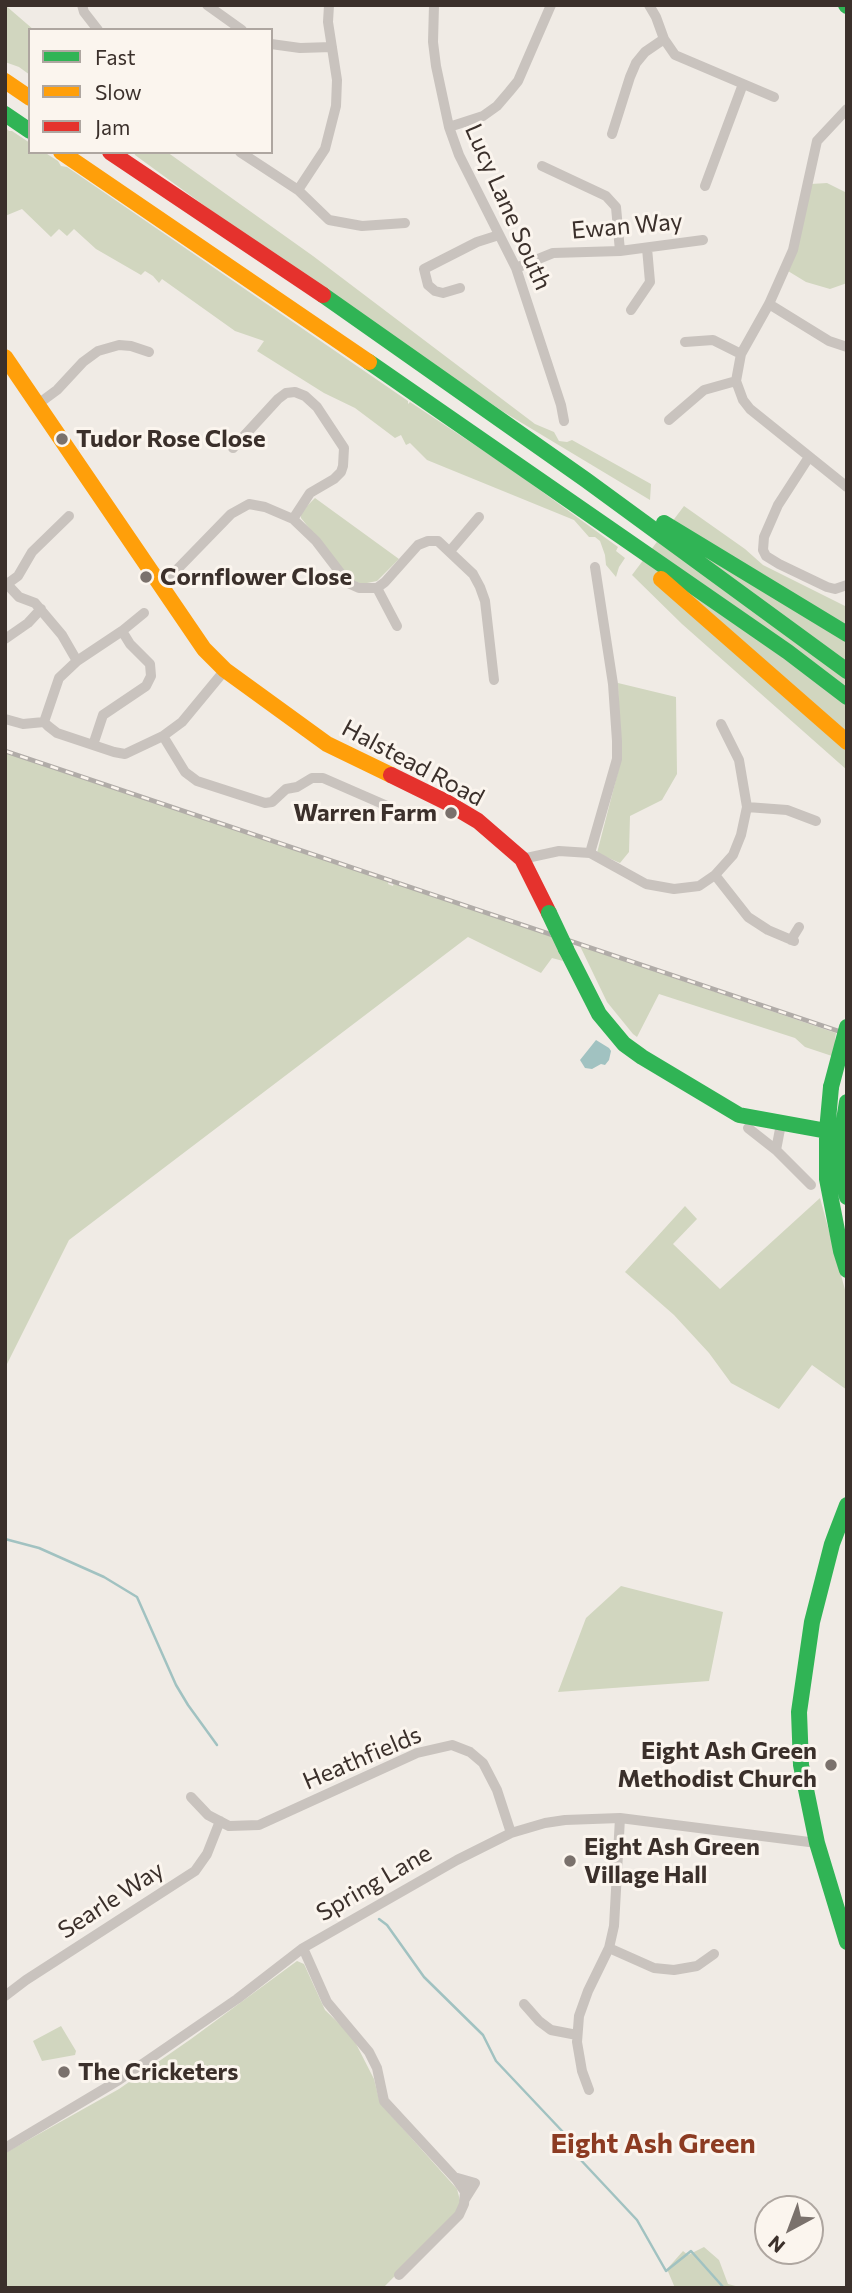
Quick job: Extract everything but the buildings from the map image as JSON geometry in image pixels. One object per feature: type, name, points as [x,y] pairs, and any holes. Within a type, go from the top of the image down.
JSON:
[{"type":"main road","points":[[5,81],[28,97]]},
{"type":"main road","points":[[5,114],[28,130]]},
{"type":"main road","points":[[64,154],[552,488],[788,652],[847,697]]},
{"type":"main road","points":[[113,154],[380,334],[586,480],[847,671]]},
{"type":"main road","name":"Halstead Road","points":[[5,357],[204,649],[225,670],[335,749],[464,812],[494,833],[522,859],[599,1014],[624,1044],[739,1115],[827,1130]]},
{"type":"main road","points":[[586,480],[671,527],[847,634]]},
{"type":"main road","points":[[552,488],[689,602],[847,743]]},
{"type":"main road","points":[[847,1027],[831,1087],[827,1130],[827,1180],[847,1270]]},
{"type":"main road","points":[[847,1102],[842,1132],[841,1172],[847,1197]]},
{"type":"main road","points":[[847,1505],[832,1544],[812,1622],[799,1712],[801,1765],[817,1843],[847,1942]]},
{"type":"street","points":[[82,5],[96,28]]},
{"type":"street","points":[[207,5],[239,28]]},
{"type":"street","points":[[298,190],[325,149],[336,106],[337,80],[329,5]]},
{"type":"street","name":"Lucy Lane South","points":[[434,5],[433,41],[436,66],[449,127],[459,155],[516,268],[564,421]]},
{"type":"street","points":[[449,127],[483,116],[497,106],[509,92],[518,81],[551,5]]},
{"type":"street","points":[[649,5],[664,39],[675,55],[774,97]]},
{"type":"street","points":[[611,134],[636,63],[645,52],[664,39]]},
{"type":"street","points":[[273,44],[300,48],[332,47]]},
{"type":"street","points":[[705,186],[743,84]]},
{"type":"street","points":[[847,109],[817,141],[793,250],[769,304],[741,354],[736,381],[743,400],[751,409],[847,487]]},
{"type":"street","points":[[243,154],[298,190],[329,220],[362,226],[405,223]]},
{"type":"street","points":[[542,166],[606,196],[616,207],[620,251]]},
{"type":"street","points":[[460,288],[443,293],[435,292],[419,270],[477,242],[499,235]]},
{"type":"street","name":"Ewan Way","points":[[516,268],[553,253],[620,251],[703,240]]},
{"type":"street","points":[[631,310],[650,282],[647,248]]},
{"type":"street","points":[[769,304],[829,341],[847,347]]},
{"type":"street","points":[[685,342],[713,340],[741,354]]},
{"type":"street","points":[[38,404],[57,390],[97,351],[119,345],[149,352]]},
{"type":"street","points":[[669,420],[704,390],[736,381]]},
{"type":"street","points":[[233,448],[286,393],[295,392],[306,396],[317,407],[344,448],[343,466],[334,479],[310,493],[293,519]]},
{"type":"street","points":[[809,457],[778,505],[764,537],[763,550],[766,556],[779,564],[827,587],[835,589],[847,585]]},
{"type":"street","points":[[161,586],[231,514],[248,504],[293,519],[316,541],[351,584],[359,588],[377,588],[418,545],[438,541],[474,574],[480,587],[485,601],[494,680]]},
{"type":"street","points":[[69,516],[26,558],[18,576],[6,583],[19,597],[35,603],[41,609],[62,635],[77,661]]},
{"type":"street","points":[[450,551],[479,517]]},
{"type":"street","points":[[590,853],[617,759],[613,684],[595,568]]},
{"type":"street","points":[[377,588],[397,626]]},
{"type":"street","points":[[5,639],[28,623],[41,609]]},
{"type":"street","points":[[44,722],[59,678],[77,661],[144,613]]},
{"type":"street","points":[[93,745],[103,715],[146,685],[151,676],[150,664],[130,644],[122,631]]},
{"type":"street","points":[[5,719],[23,724],[44,722],[57,733],[125,754],[163,736],[182,722],[225,670]]},
{"type":"street","points":[[522,859],[559,851],[590,853],[646,884],[674,888],[699,886],[715,875],[733,855],[747,807],[739,760],[721,724]]},
{"type":"street","points":[[163,736],[185,772],[197,781],[265,803],[272,802],[286,789],[297,787],[312,778],[323,778],[385,805]]},
{"type":"street","points":[[747,807],[787,810],[816,821]]},
{"type":"street","points":[[715,875],[748,917],[768,930],[792,941],[799,927]]},
{"type":"street","points":[[776,1150],[780,1124]]},
{"type":"street","points":[[748,1128],[776,1150],[811,1185]]},
{"type":"street","name":"Heathfields","points":[[220,1821],[229,1826],[259,1825],[417,1753],[452,1745],[470,1752],[483,1763],[497,1790],[511,1833]]},
{"type":"street","points":[[191,1797],[208,1815],[220,1821]]},
{"type":"street","points":[[589,2090],[582,2071],[577,2035],[579,2016],[609,1948],[614,1926],[620,1818]]},
{"type":"street","name":"Spring Lane","points":[[5,2148],[119,2080],[237,1999],[303,1948],[457,1860],[511,1833],[565,1820],[620,1818],[817,1843]]},
{"type":"street","name":"Searle Way","points":[[5,1997],[26,1980],[195,1871],[207,1854],[220,1821]]},
{"type":"street","points":[[303,1948],[327,2001],[369,2052],[377,2068],[384,2101],[465,2192],[459,2214],[399,2275]]},
{"type":"street","points":[[609,1948],[654,1968],[674,1970],[697,1966],[713,1954]]},
{"type":"street","points":[[524,2004],[551,2030],[577,2035]]},
{"type":"green space","points":[[5,5],[32,28],[28,28],[28,74],[5,62]]},
{"type":"green space","points":[[5,127],[28,142],[28,154],[47,154],[58,161],[61,166],[67,167],[408,401],[408,404],[410,402],[511,469],[618,547],[616,551],[625,558],[616,577],[606,565],[600,541],[589,537],[574,520],[427,460],[410,443],[406,445],[401,435],[395,438],[355,408],[324,393],[257,351],[264,341],[235,331],[162,279],[159,283],[145,271],[141,275],[96,249],[74,229],[67,236],[59,229],[51,237],[22,209],[5,216]]},
{"type":"green space","points":[[170,154],[313,256],[535,424],[554,432],[559,441],[572,440],[651,484],[650,500],[502,411],[246,236],[135,155]]},
{"type":"green space","points":[[827,183],[847,193],[847,283],[830,289],[806,282],[788,271],[811,184]]},
{"type":"green space","points":[[315,498],[399,559],[377,581],[362,584],[354,581],[301,518],[301,514]]},
{"type":"green space","points":[[684,506],[763,565],[847,607],[847,770],[682,624],[632,575]]},
{"type":"green space","points":[[618,683],[676,697],[677,774],[662,800],[630,816],[629,852],[620,863],[597,853],[620,764]]},
{"type":"green space","points":[[5,750],[389,880],[388,884],[393,886],[394,882],[551,935],[563,961],[552,958],[541,973],[468,937],[69,1240],[5,1368]]},
{"type":"green space","points":[[580,946],[836,1033],[835,1040],[847,1061],[805,1047],[795,1038],[659,994],[637,1037],[607,1002]]},
{"type":"green space","points":[[820,1198],[847,1297],[847,1390],[812,1365],[779,1409],[731,1383],[709,1353],[674,1315],[625,1272],[685,1206],[697,1219],[673,1244],[720,1289]]},
{"type":"green space","points":[[621,1586],[723,1612],[709,1681],[558,1692],[586,1618]]},
{"type":"green space","points":[[297,1961],[304,1964],[325,2010],[352,2036],[374,2079],[380,2103],[457,2189],[461,2204],[457,2213],[383,2288],[5,2288],[5,2153],[119,2089]]},
{"type":"green space","points":[[61,2026],[76,2051],[75,2055],[42,2061],[33,2041]]},
{"type":"green space","points":[[704,2247],[719,2260],[728,2284],[743,2288],[675,2288],[667,2269],[683,2251],[688,2255]]},
{"type":"water","points":[[596,1040],[611,1051],[609,1060],[605,1065],[585,1068],[580,1060]]},
{"type":"waterway","points":[[5,1539],[39,1548],[104,1577],[137,1597],[176,1685],[217,1745]]},
{"type":"waterway","points":[[379,1919],[387,1925],[424,1977],[483,2035],[496,2061],[563,2132],[578,2157],[637,2220],[666,2271],[691,2251],[724,2288]]},
{"type":"railway","points":[[5,751],[847,1034]]},
{"type":"traffic: fast","points":[[5,114],[28,130]]},
{"type":"traffic: fast","points":[[323,295],[586,480],[847,671]]},
{"type":"traffic: fast","points":[[369,362],[788,652],[847,697]]},
{"type":"traffic: fast","points":[[664,523],[847,634]]},
{"type":"traffic: fast","points":[[549,913],[566,949]]},
{"type":"traffic: fast","points":[[566,949],[599,1014],[624,1044],[642,1057],[739,1115],[827,1131]]},
{"type":"traffic: fast","points":[[831,1087],[847,1027]]},
{"type":"traffic: fast","points":[[831,1087],[827,1179],[847,1270]]},
{"type":"traffic: fast","points":[[847,1102],[842,1132],[841,1172],[847,1197]]},
{"type":"traffic: fast","points":[[847,1505],[832,1544],[812,1622],[799,1712],[801,1765],[817,1843],[847,1942]]},
{"type":"traffic: slow","points":[[5,81],[28,97]]},
{"type":"traffic: slow","points":[[64,154],[369,362]]},
{"type":"traffic: slow","points":[[5,357],[204,649],[225,670],[327,744],[391,775]]},
{"type":"traffic: slow","points":[[661,579],[847,742]]},
{"type":"traffic: jam","points":[[113,154],[323,295]]},
{"type":"traffic: jam","points":[[391,775],[478,821],[522,859],[549,913]]},
{"type":"place","name":"Tudor Rose Close","points":[[62,439]]},
{"type":"place","name":"Cornflower Close","points":[[146,577]]},
{"type":"place","name":"Warren Farm","points":[[451,813]]},
{"type":"place","name":"Eight Ash Green Methodist Church","points":[[831,1765]]},
{"type":"place","name":"Eight Ash Green Village Hall","points":[[570,1861]]},
{"type":"place","name":"The Cricketers","points":[[64,2072]]},
{"type":"district","name":"Eight Ash Green","points":[[653,2144]]}]
